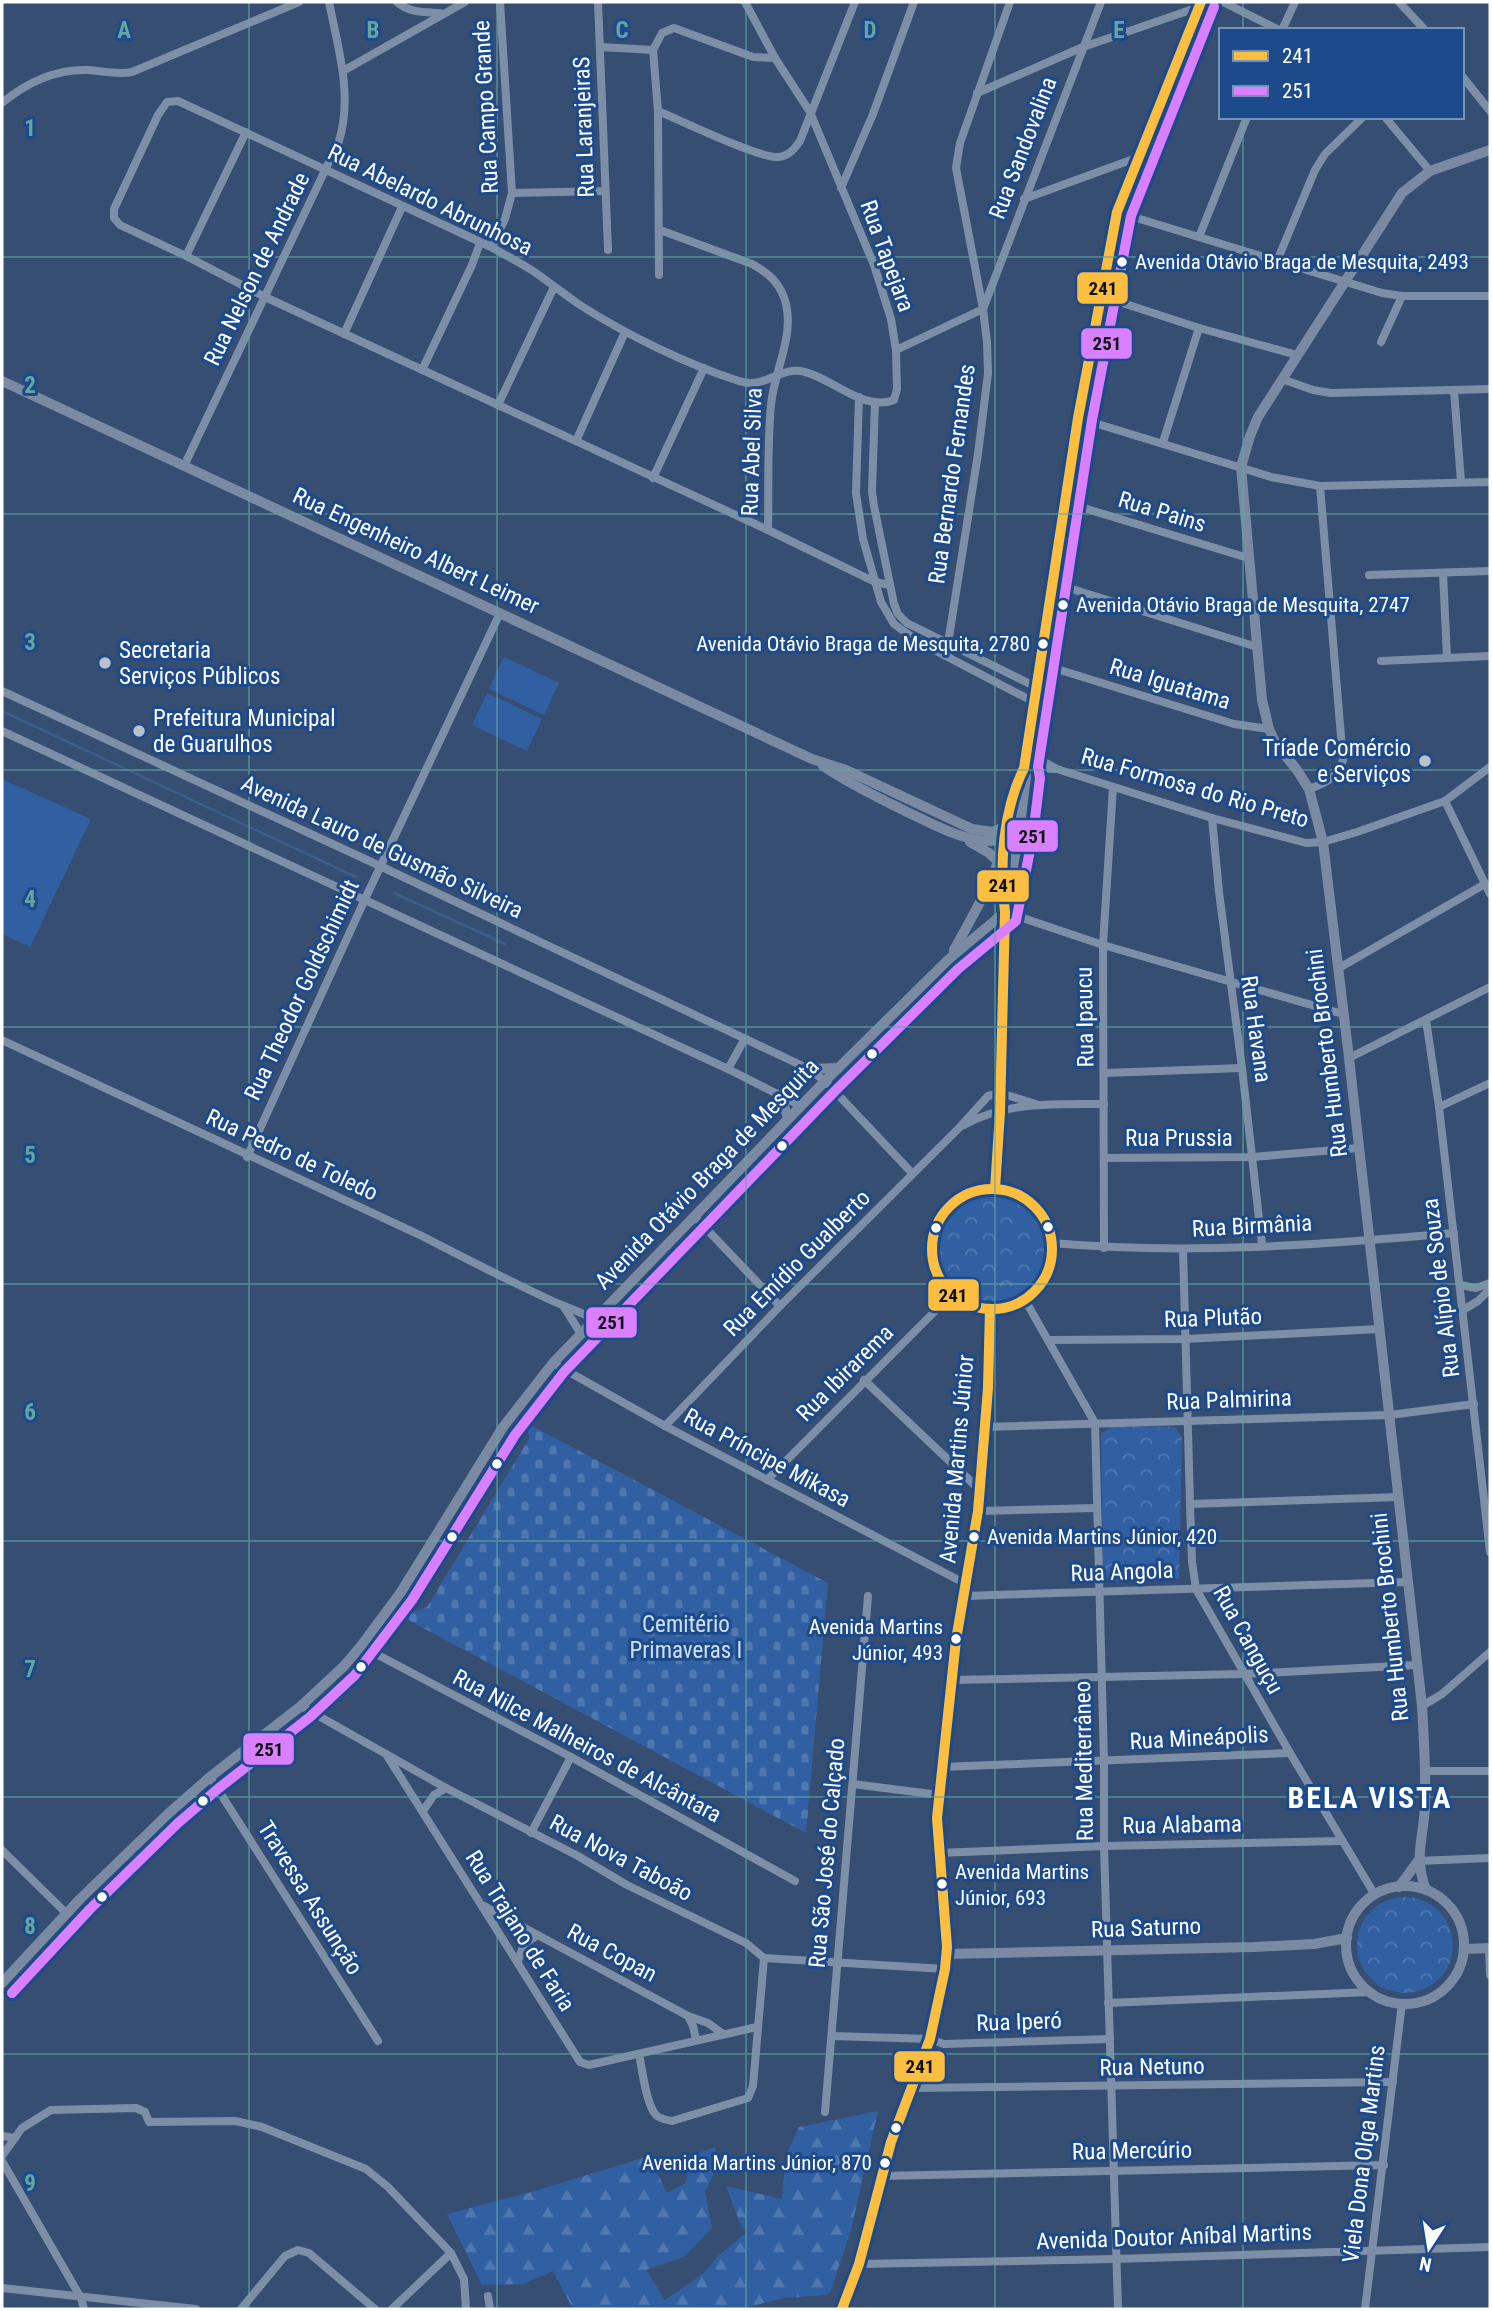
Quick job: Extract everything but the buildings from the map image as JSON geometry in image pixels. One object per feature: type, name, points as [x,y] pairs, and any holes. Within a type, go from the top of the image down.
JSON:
[{"type":"street","points":[[2,103],[19,89],[51,75],[68,71],[89,70],[111,74],[138,70],[299,2]]},
{"type":"street","name":"Rua Nelson de Andrade","points":[[184,466],[339,141],[344,124],[343,71],[329,2]]},
{"type":"street","points":[[397,2],[412,10],[442,13]]},
{"type":"street","points":[[343,71],[465,2]]},
{"type":"street","name":"Rua Campo Grande","points":[[491,247],[505,219],[512,193],[500,2]]},
{"type":"street","name":"Rua LaranjeiraS","points":[[598,2],[608,250]]},
{"type":"street","name":"Rua Tapejara","points":[[745,2],[775,58],[810,112],[874,265],[891,319],[898,389],[894,400],[884,404],[875,403]]},
{"type":"street","points":[[841,188],[873,114],[914,2]]},
{"type":"street","name":"Rua Bernardo Fernandes","points":[[946,656],[988,373],[983,309],[956,168],[960,142],[1010,2]]},
{"type":"street","name":"Rua Sandovalina","points":[[983,309],[1101,2]]},
{"type":"street","points":[[1223,2],[1277,28]]},
{"type":"street","points":[[1282,28],[1295,2]]},
{"type":"street","points":[[1399,2],[1423,28]]},
{"type":"street","points":[[658,111],[770,156],[779,157],[794,149],[800,141],[851,4]]},
{"type":"street","points":[[977,93],[1083,47],[1200,4]]},
{"type":"street","points":[[995,1189],[1000,1112],[1005,912],[1019,833],[1026,776],[1024,768],[1078,418],[1117,212],[1200,4]]},
{"type":"street","points":[[659,275],[658,111],[653,50],[662,33],[674,28],[753,57],[775,58]]},
{"type":"street","points":[[600,47],[653,50]]},
{"type":"street","points":[[1464,78],[1490,111]]},
{"type":"street","name":"Rua Abelardo Abrunhosa","points":[[186,256],[120,225],[114,218],[114,209],[164,106],[170,101],[178,101],[491,247],[625,332],[704,368],[750,384],[796,370],[875,403]]},
{"type":"street","points":[[1199,237],[1246,119]]},
{"type":"street","points":[[1277,261],[1315,170],[1325,154],[1361,119]]},
{"type":"street","points":[[1387,119],[1430,171]]},
{"type":"street","points":[[246,132],[186,256],[344,334],[876,582],[890,585]]},
{"type":"street","name":"Rua Humberto Brochini","points":[[1426,1890],[1418,1861],[1425,1808],[1426,1771],[1421,1701],[1339,968],[1317,813],[1309,789],[1276,744],[1262,701],[1241,467],[1258,417],[1402,193],[1430,171],[1490,150]]},
{"type":"street","points":[[1024,199],[1139,157]]},
{"type":"street","points":[[512,193],[605,191]]},
{"type":"street","points":[[344,334],[402,207]]},
{"type":"street","points":[[1117,212],[1382,293],[1402,296],[1490,296]]},
{"type":"street","name":"Rua Abel Silva","points":[[660,230],[760,268],[782,289],[788,319],[771,406],[768,530]]},
{"type":"street","points":[[422,370],[480,243]]},
{"type":"street","points":[[498,405],[554,287]]},
{"type":"street","points":[[1101,296],[1199,328],[1297,355]]},
{"type":"street","points":[[1381,342],[1402,296]]},
{"type":"street","points":[[896,351],[983,309]]},
{"type":"street","points":[[1163,442],[1199,328]]},
{"type":"street","points":[[576,441],[625,332]]},
{"type":"street","points":[[653,478],[704,368]]},
{"type":"street","points":[[1282,379],[1331,393],[1490,389]]},
{"type":"street","name":"Rua Engenheiro Albert Leimer","points":[[2,381],[812,759],[846,769],[972,829],[993,832],[1008,825]]},
{"type":"street","points":[[1454,390],[1461,482]]},
{"type":"street","points":[[859,397],[856,493],[863,539],[881,602],[894,624],[919,642],[1034,702]]},
{"type":"street","points":[[875,403],[872,492],[894,604],[902,619],[948,644],[1037,683]]},
{"type":"street","points":[[1078,418],[1271,477],[1320,486],[1490,482]]},
{"type":"street","points":[[1309,789],[1333,778],[1343,760],[1320,486]]},
{"type":"street","name":"Rua Pains","points":[[1064,502],[1248,558]]},
{"type":"street","points":[[1369,575],[1490,571]]},
{"type":"street","points":[[1443,573],[1447,658]]},
{"type":"street","points":[[1053,583],[1257,647]]},
{"type":"street","name":"Rua Theodor Goldschimidt","points":[[247,1157],[380,866],[500,613]]},
{"type":"street","name":"Rua Iguatama","points":[[1042,652],[1060,670],[1234,724],[1269,729]]},
{"type":"street","points":[[1381,661],[1490,656]]},
{"type":"street","points":[[1037,683],[1060,670]]},
{"type":"street","name":"Avenida Lauro de Gusmão Silveira","points":[[2,691],[809,1069],[825,1081],[912,1173]]},
{"type":"street","points":[[2,731],[365,899],[801,1106]]},
{"type":"street","name":"Rua Formosa do Rio Preto","points":[[1027,752],[1057,769],[1212,818],[1306,843],[1322,842]]},
{"type":"street","name":"Rua Engenheiro Albert Leimer","points":[[812,759],[840,779],[952,832],[977,840],[1005,840]]},
{"type":"street","points":[[1322,842],[1445,801],[1490,767]]},
{"type":"street","points":[[1005,912],[1000,863],[1019,775],[1024,768]]},
{"type":"street","name":"Rua Formosa do Rio Preto","points":[[1024,768],[1057,769]]},
{"type":"street","name":"Rua Ipaucu","points":[[1104,1248],[1103,945],[1113,787]]},
{"type":"street","points":[[1445,801],[1490,894]]},
{"type":"street","name":"Rua Havana","points":[[1212,818],[1262,1245]]},
{"type":"street","points":[[952,832],[989,853],[1000,863]]},
{"type":"street","points":[[1005,840],[1019,833]]},
{"type":"street","name":"Avenida Otávio Braga de Mesquita","points":[[949,959],[1000,863]]},
{"type":"street","points":[[1339,968],[1485,884]]},
{"type":"street","points":[[1005,912],[1103,945],[1343,1014]]},
{"type":"street","name":"Avenida Otávio Braga de Mesquita","points":[[2,1983],[80,1899],[210,1777],[301,1706],[361,1646],[401,1592],[503,1427],[553,1363],[838,1068],[949,959],[1005,912]]},
{"type":"street","points":[[1349,1058],[1490,987]]},
{"type":"street","name":"Rua Alípio de Souza","points":[[1426,1020],[1439,1107],[1490,1552]]},
{"type":"street","name":"Rua Pedro de Toledo","points":[[2,1040],[247,1157],[420,1235],[595,1320]]},
{"type":"street","points":[[727,1069],[744,1040]]},
{"type":"street","points":[[809,1069],[838,1068]]},
{"type":"street","points":[[1105,1073],[1242,1068]]},
{"type":"street","points":[[1439,1107],[1490,1083]]},
{"type":"street","name":"Rua Emídio Gualberto","points":[[665,1426],[988,1096],[1000,1093],[1036,1104]]},
{"type":"street","points":[[780,1094],[789,1118]]},
{"type":"street","name":"Rua Emídio Gualberto","points":[[959,1128],[979,1117],[1036,1104],[1104,1104]]},
{"type":"street","name":"Rua Prussia","points":[[1104,1158],[1253,1157],[1359,1147]]},
{"type":"street","points":[[995,1189],[1017,1194],[1034,1206],[1046,1221],[1052,1243],[1048,1272],[1034,1292],[1022,1301],[1003,1308],[990,1309],[972,1306],[952,1294],[941,1281],[933,1263],[931,1248],[934,1231],[953,1203],[973,1192],[995,1189]]},
{"type":"street","points":[[695,1217],[780,1306]]},
{"type":"street","name":"Rua Birmânia","points":[[1052,1243],[1104,1248],[1183,1249],[1454,1233]]},
{"type":"street","name":"Rua Canguçu","points":[[1183,1249],[1192,1562],[1196,1589],[1375,1895]]},
{"type":"street","points":[[1460,1285],[1476,1288],[1490,1283]]},
{"type":"street","points":[[1462,1310],[1478,1301],[1490,1289]]},
{"type":"street","name":"Rua Ibirarema","points":[[767,1480],[952,1294]]},
{"type":"street","points":[[1022,1301],[1029,1307],[1095,1423]]},
{"type":"street","points":[[564,1307],[581,1334]]},
{"type":"street","name":"Avenida Martins Júnior","points":[[842,2309],[859,2264],[891,2142],[930,2039],[945,1969],[947,1954],[937,1818],[951,1680],[978,1511],[990,1309]]},
{"type":"street","name":"Rua Plutão","points":[[1048,1340],[1186,1339],[1379,1329]]},
{"type":"street","name":"Rua Príncipe Mikasa","points":[[553,1363],[665,1426],[966,1584]]},
{"type":"street","points":[[864,1380],[980,1490]]},
{"type":"street","name":"Rua Palmirina","points":[[985,1427],[1390,1415],[1474,1404]]},
{"type":"street","name":"Rua Mediterrâneo","points":[[1095,1423],[1118,2309]]},
{"type":"street","points":[[1190,1504],[1399,1497]]},
{"type":"street","points":[[978,1511],[1096,1508]]},
{"type":"street","name":"Rua Angola","points":[[964,1596],[1408,1582]]},
{"type":"street","name":"Rua São José do Calçado","points":[[825,2112],[868,1596]]},
{"type":"street","name":"Rua Nilce Malheiros de Alcântara","points":[[361,1646],[795,1881]]},
{"type":"street","points":[[1421,1701],[1442,1694],[1490,1652]]},
{"type":"street","points":[[951,1680],[1244,1674],[1416,1665]]},
{"type":"street","name":"Rua Nova Taboão","points":[[301,1706],[627,1885],[746,1943],[764,1958]]},
{"type":"street","name":"Rua Trajano de Faria","points":[[385,1752],[518,1961],[576,2058],[589,2065],[639,2054]]},
{"type":"street","name":"Rua Mineápolis","points":[[942,1768],[1290,1753]]},
{"type":"street","points":[[531,1833],[570,1757]]},
{"type":"street","points":[[1426,1771],[1490,1771]]},
{"type":"street","name":"Travessa Assunção","points":[[210,1777],[378,2041]]},
{"type":"street","points":[[853,1784],[939,1795]]},
{"type":"street","points":[[423,1811],[434,1796],[446,1788]]},
{"type":"street","name":"Rua Alabama","points":[[939,1853],[1341,1841]]},
{"type":"street","points":[[2,1850],[67,1914]]},
{"type":"street","points":[[1418,1861],[1490,1858]]},
{"type":"street","name":"Rua Humberto Brochini","points":[[1399,1887],[1418,1861]]},
{"type":"street","points":[[1399,1887],[1426,1890],[1442,1899],[1455,1913],[1462,1930],[1464,1949],[1459,1968],[1441,1992],[1422,2001],[1402,2003],[1385,2000],[1370,1992],[1353,1972],[1347,1955],[1347,1938],[1356,1913],[1375,1895],[1399,1887]]},
{"type":"street","name":"Rua Copan","points":[[481,1904],[723,2034]]},
{"type":"street","points":[[518,1961],[524,1944],[538,1935]]},
{"type":"street","name":"Rua Saturno","points":[[947,1954],[1290,1945],[1347,1938]]},
{"type":"street","points":[[1464,1949],[1490,1948],[1490,1975]]},
{"type":"street","points":[[757,2027],[639,2054],[655,2115],[671,2121],[748,2098],[753,2086],[764,1958],[945,1969]]},
{"type":"street","points":[[1108,2003],[1370,1992]]},
{"type":"street","name":"Viela Dona Olga Martins","points":[[1365,2309],[1402,2003]]},
{"type":"street","points":[[688,2016],[694,2026],[696,2040]]},
{"type":"street","name":"Rua Iperó","points":[[832,2036],[930,2039],[944,2044],[1110,2039]]},
{"type":"street","name":"Rua Netuno","points":[[911,2088],[1393,2081]]},
{"type":"street","points":[[84,2309],[81,2298],[2,2159],[22,2128],[44,2114],[58,2109],[136,2108],[145,2112],[149,2122],[235,2121],[281,2133],[312,2149],[350,2161],[366,2169],[388,2187],[451,2253],[464,2279],[466,2309]]},
{"type":"street","points":[[2,2136],[15,2137]]},
{"type":"street","name":"Rua Mercúrio","points":[[882,2176],[1384,2165]]},
{"type":"street","name":"Avenida Doutor Aníbal Martins","points":[[859,2264],[1490,2247]]},
{"type":"street","points":[[241,2309],[285,2256],[298,2249],[309,2253],[375,2309]]},
{"type":"street","points":[[392,2309],[451,2253]]},
{"type":"street","points":[[2,2287],[196,2309]]},
{"type":"street","points":[[488,2296],[489,2309]]},
{"type":"green space","points":[[504,657],[559,683],[544,715],[489,689]]},
{"type":"green space","points":[[487,693],[542,719],[527,751],[472,725]]},
{"type":"green space","points":[[2,779],[91,819],[30,947],[2,934]]},
{"type":"green space","points":[[992,1189],[1015,1194],[1034,1207],[1047,1226],[1052,1249],[1047,1272],[1034,1291],[1015,1304],[992,1309],[969,1304],[950,1291],[937,1272],[932,1249],[937,1226],[950,1207],[969,1194]]},
{"type":"green space","name":"Cemitério Primaveras I","points":[[523,1421],[828,1583],[806,1833],[401,1616],[427,1607],[530,1437]]},
{"type":"green space","points":[[1114,1426],[1175,1427],[1182,1438],[1179,1579],[1115,1582],[1103,1575],[1101,1433]]},
{"type":"green space","points":[[1405,1897],[1423,1901],[1439,1911],[1449,1927],[1453,1945],[1449,1963],[1439,1979],[1423,1989],[1405,1993],[1387,1989],[1371,1979],[1361,1963],[1357,1945],[1361,1927],[1371,1911],[1387,1901]]},
{"type":"green space","points":[[878,2111],[851,2230],[830,2293],[825,2295],[784,2298],[740,2309],[573,2309],[553,2271],[524,2284],[482,2285],[447,2214],[535,2191],[649,2156],[667,2193],[686,2183],[690,2156],[715,2147],[717,2167],[705,2192],[712,2228],[684,2257],[646,2270],[665,2300],[703,2274],[717,2257],[746,2233],[726,2186],[782,2199],[786,2155],[799,2127]]},
{"type":"waterway","points":[[2,711],[356,877]]},
{"type":"waterway","points":[[394,893],[505,944]]},
{"type":"transit line","name":"241","points":[[995,1189],[1000,1112],[1005,912],[1002,876],[1007,820],[1024,768],[1078,418],[1117,212],[1201,2]]},
{"type":"transit line","name":"251","points":[[12,1993],[90,1909],[178,1823],[310,1717],[355,1675],[412,1600],[515,1435],[564,1372],[835,1091],[958,969],[1016,921],[1033,835],[1040,778],[1038,767],[1092,420],[1131,216],[1214,7]]},
{"type":"transit line","name":"241","points":[[992,1189],[1015,1193],[1035,1206],[1048,1226],[1052,1249],[1048,1272],[1035,1292],[1015,1305],[992,1309],[969,1305],[949,1292],[936,1272],[932,1249],[936,1226],[949,1206],[969,1193],[992,1189]]},
{"type":"transit line","name":"241","points":[[842,2309],[859,2264],[891,2142],[930,2039],[945,1969],[947,1947],[937,1818],[956,1640],[978,1511],[988,1388],[990,1309]]},
{"type":"place","name":"Avenida Otávio Braga de Mesquita, 2493","points":[[1122,262]]},
{"type":"place","name":"Avenida Otávio Braga de Mesquita, 2747","points":[[1063,605]]},
{"type":"place","name":"Avenida Otávio Braga de Mesquita, 2780","points":[[1043,644]]},
{"type":"place","name":"Secretaria Serviços Públicos","points":[[105,663]]},
{"type":"place","name":"Prefeitura Municipal de Guarulhos","points":[[139,731]]},
{"type":"place","name":"Tríade Comércio e Serviços","points":[[1425,761]]},
{"type":"place","name":"Avenida Martins Júnior, 420","points":[[974,1537]]},
{"type":"place","name":"Avenida Martins Júnior, 493","points":[[956,1639]]},
{"type":"place","name":"Avenida Martins Júnior, 693","points":[[942,1884]]},
{"type":"place","name":"Avenida Martins Júnior, 870","points":[[885,2163]]},
{"type":"district","name":"BELA VISTA","points":[[1370,1797]]}]
